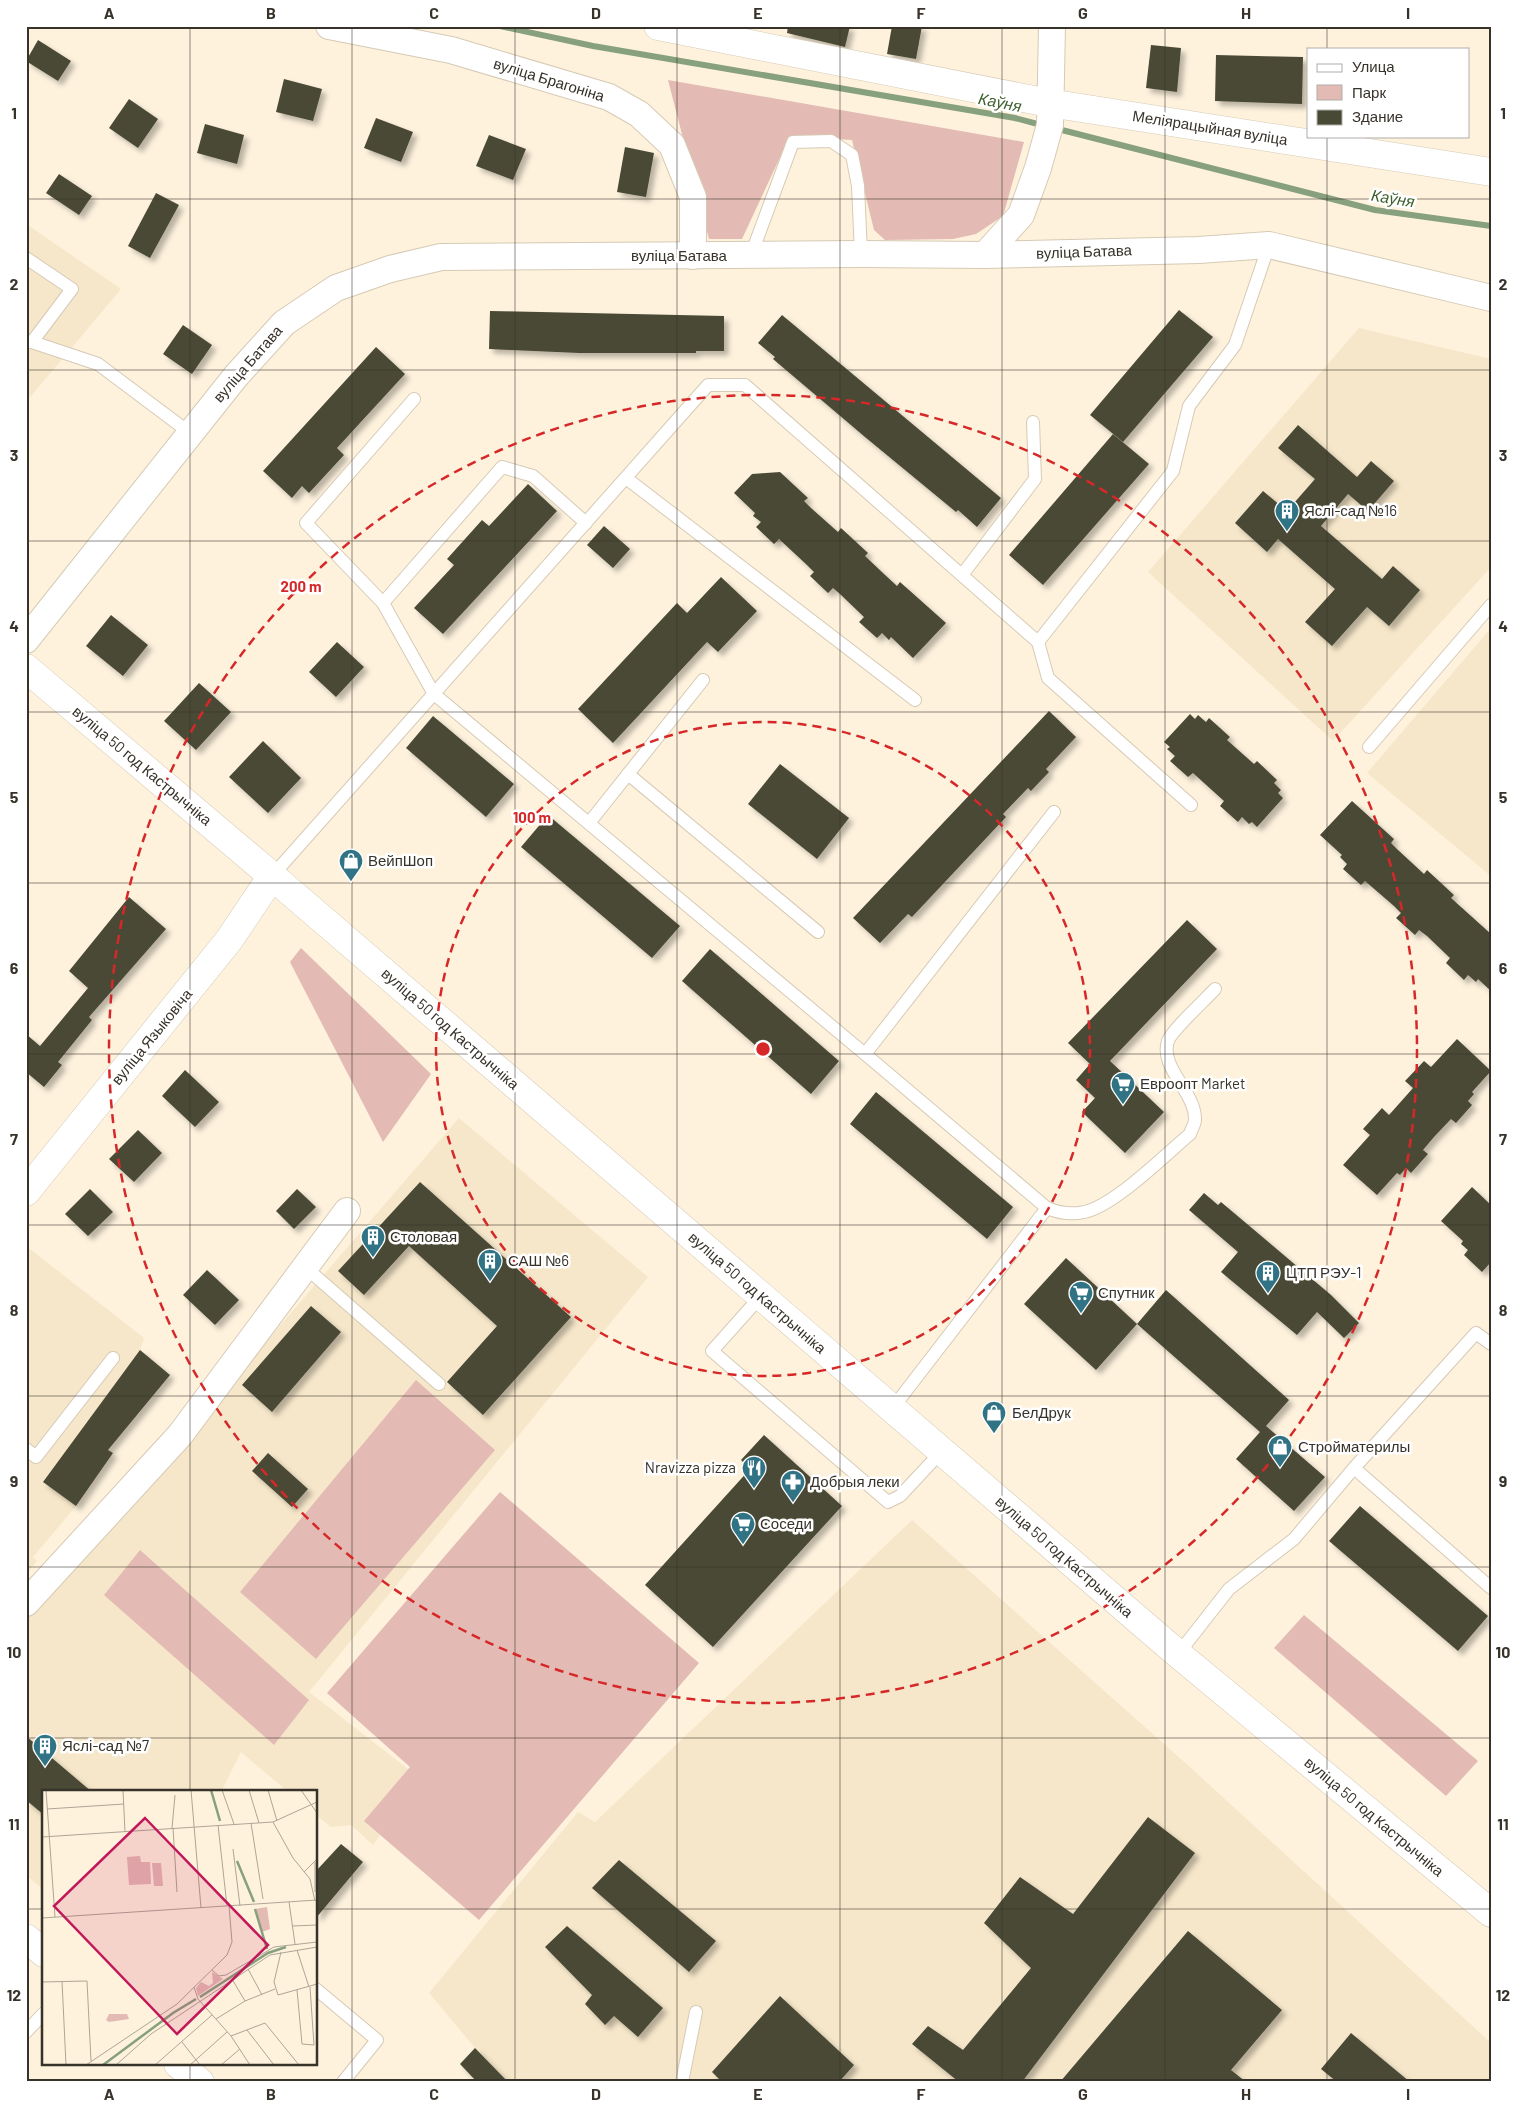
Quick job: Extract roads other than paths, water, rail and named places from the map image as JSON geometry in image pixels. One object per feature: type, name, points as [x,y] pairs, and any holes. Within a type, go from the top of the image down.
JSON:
[{"type":"main road","points":[[658,26],[1049,114]]},
{"type":"main road","name":"Меліярацыйная вуліца","points":[[1049,114],[1491,172]]},
{"type":"main road","name":"вуліца 50 год Кастрычніка","points":[[28,673],[272,876],[1178,1654],[1491,1913]]},
{"type":"main road","name":"вуліца Языковіча","points":[[26,1192],[230,940],[272,876]]},
{"type":"main road","points":[[26,1938],[42,1951]]},
{"type":"main road","points":[[180,2066],[200,2082]]},
{"type":"street","name":"вуліца Брагоніна","points":[[329,26],[451,50],[609,97],[640,114],[672,145],[693,197],[693,256]]},
{"type":"street","points":[[985,256],[1021,215],[1038,168],[1049,114],[1052,26]]},
{"type":"street","name":"вуліца Батава","points":[[26,640],[236,376],[284,323],[336,288],[390,268],[441,257],[861,254],[985,256],[1199,250],[1269,245],[1491,298]]},
{"type":"street","points":[[26,1603],[180,1435],[347,1211]]},
{"type":"lane","points":[[751,255],[793,142],[831,141],[852,155],[858,186],[861,254]]},
{"type":"lane","points":[[1038,642],[1173,471],[1189,406],[1235,344],[1269,245]]},
{"type":"lane","points":[[26,258],[72,289],[29,342],[98,364],[190,433]]},
{"type":"lane","points":[[272,876],[708,385],[745,385],[1038,642],[1048,678],[1191,805]]},
{"type":"lane","points":[[414,399],[306,523],[384,603],[434,694],[866,1054],[1047,1208],[1062,1214],[1086,1212],[1110,1200],[1190,1134],[1195,1120],[1190,1100],[1170,1064],[1167,1053],[1168,1040],[1215,990]]},
{"type":"lane","points":[[962,575],[1035,479],[1033,422]]},
{"type":"lane","points":[[384,603],[502,467],[533,476],[586,523]]},
{"type":"lane","points":[[626,478],[915,700]]},
{"type":"lane","points":[[1369,747],[1491,605]]},
{"type":"lane","points":[[589,823],[703,680]]},
{"type":"lane","points":[[628,774],[818,932]]},
{"type":"lane","points":[[866,1054],[1054,812]]},
{"type":"lane","points":[[892,1408],[1047,1208]]},
{"type":"lane","points":[[305,1267],[439,1384]]},
{"type":"lane","points":[[761,1296],[712,1351],[768,1400],[888,1502],[900,1496],[942,1451]]},
{"type":"lane","points":[[1178,1654],[1229,1589],[1294,1540],[1354,1468],[1476,1333],[1491,1344]]},
{"type":"lane","points":[[26,1449],[36,1457],[113,1358]]},
{"type":"lane","points":[[1354,1468],[1491,1588]]},
{"type":"lane","points":[[318,1991],[377,2040],[343,2082]]},
{"type":"lane","points":[[682,2082],[696,2012]]},
{"type":"lane","points":[[26,2032],[42,2015]]},
{"type":"waterway","name":"Каўня","points":[[500,26],[593,46],[1015,118],[1045,126]]},
{"type":"waterway","name":"Каўня","points":[[1054,128],[1375,210],[1491,226]]},
{"type":"place","name":"Яслі-сад №16","points":[[1287,532]]},
{"type":"place","name":"ВейпШоп","points":[[351,882]]},
{"type":"place","name":"Евроопт Market","points":[[1123,1105]]},
{"type":"place","name":"Столовая","points":[[373,1258]]},
{"type":"place","name":"САШ №6","points":[[490,1282]]},
{"type":"place","name":"ЦТП РЭУ-1","points":[[1268,1294]]},
{"type":"place","name":"Спутник","points":[[1081,1314]]},
{"type":"place","name":"БелДрук","points":[[994,1434]]},
{"type":"place","name":"Стройматерилы","points":[[1280,1468]]},
{"type":"place","name":"Nravizza pizza","points":[[754,1489]]},
{"type":"place","name":"Добрыя леки","points":[[793,1503]]},
{"type":"place","name":"Соседи","points":[[743,1545]]},
{"type":"place","name":"Яслі-сад №7","points":[[45,1767]]}]
